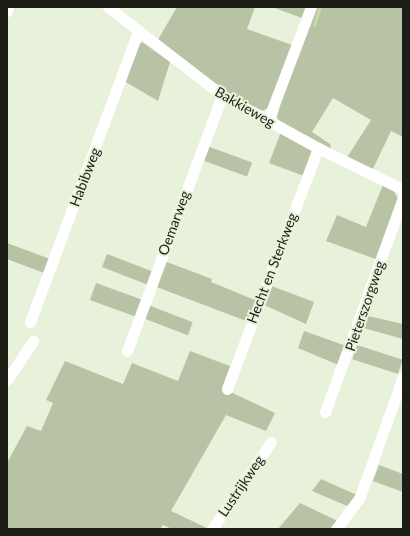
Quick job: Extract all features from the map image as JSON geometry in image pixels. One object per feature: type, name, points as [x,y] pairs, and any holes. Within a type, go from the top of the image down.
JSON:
[{"type":"street","points":[[7,11],[8,7]]},
{"type":"street","name":"Bakkieweg","points":[[108,7],[222,95],[318,148],[400,189]]},
{"type":"street","points":[[268,120],[311,7]]},
{"type":"street","name":"Habibweg","points":[[30,322],[138,31]]},
{"type":"street","name":"Oemarweg","points":[[127,351],[222,95]]},
{"type":"street","name":"Hecht en Sterkweg","points":[[227,389],[318,148]]},
{"type":"street","name":"Pieterszorgweg","points":[[325,412],[403,198]]},
{"type":"street","points":[[7,380],[33,341]]},
{"type":"street","points":[[336,529],[360,499],[403,377]]},
{"type":"street","name":"Lustrijkweg","points":[[212,529],[271,442]]},
{"type":"green space","points":[[177,7],[255,7],[247,29],[292,45],[268,108],[262,111],[223,91],[156,43]]},
{"type":"green space","points":[[272,7],[306,7],[302,18]]},
{"type":"green space","points":[[315,7],[403,7],[403,137],[391,131],[372,171],[346,159],[371,120],[333,98],[312,132],[330,144],[331,149],[279,121],[277,118],[283,92]]},
{"type":"green space","points":[[142,42],[170,62],[158,101],[124,81],[138,45]]},
{"type":"green space","points":[[281,132],[312,150],[304,176],[269,163]]},
{"type":"green space","points":[[207,146],[252,162],[247,177],[202,160]]},
{"type":"green space","points":[[383,185],[394,191],[399,201],[381,261],[326,241],[337,215],[366,227]]},
{"type":"green space","points":[[7,243],[50,259],[44,273],[7,259]]},
{"type":"green space","points":[[107,254],[153,272],[148,285],[102,267]]},
{"type":"green space","points":[[164,261],[212,279],[211,282],[257,301],[249,322],[154,286]]},
{"type":"green space","points":[[96,283],[143,300],[137,317],[90,300]]},
{"type":"green space","points":[[269,285],[314,302],[306,324],[262,304]]},
{"type":"green space","points":[[148,305],[193,322],[188,335],[143,318]]},
{"type":"green space","points":[[368,316],[403,324],[403,339],[364,328]]},
{"type":"green space","points":[[304,331],[349,347],[341,366],[298,348]]},
{"type":"green space","points":[[357,345],[403,360],[398,374],[352,359]]},
{"type":"green space","points":[[190,351],[230,366],[222,388],[275,413],[266,431],[226,415],[171,511],[209,529],[172,529],[163,525],[160,529],[7,529],[7,463],[27,426],[41,431],[53,403],[46,400],[65,361],[123,384],[132,363],[178,381]]},
{"type":"green space","points":[[379,465],[403,474],[403,492],[373,481]]},
{"type":"green space","points":[[321,479],[359,496],[352,508],[312,491]]},
{"type":"green space","points":[[300,503],[342,523],[336,529],[278,529]]},
{"type":"waterway","points":[[314,25],[320,7]]}]
